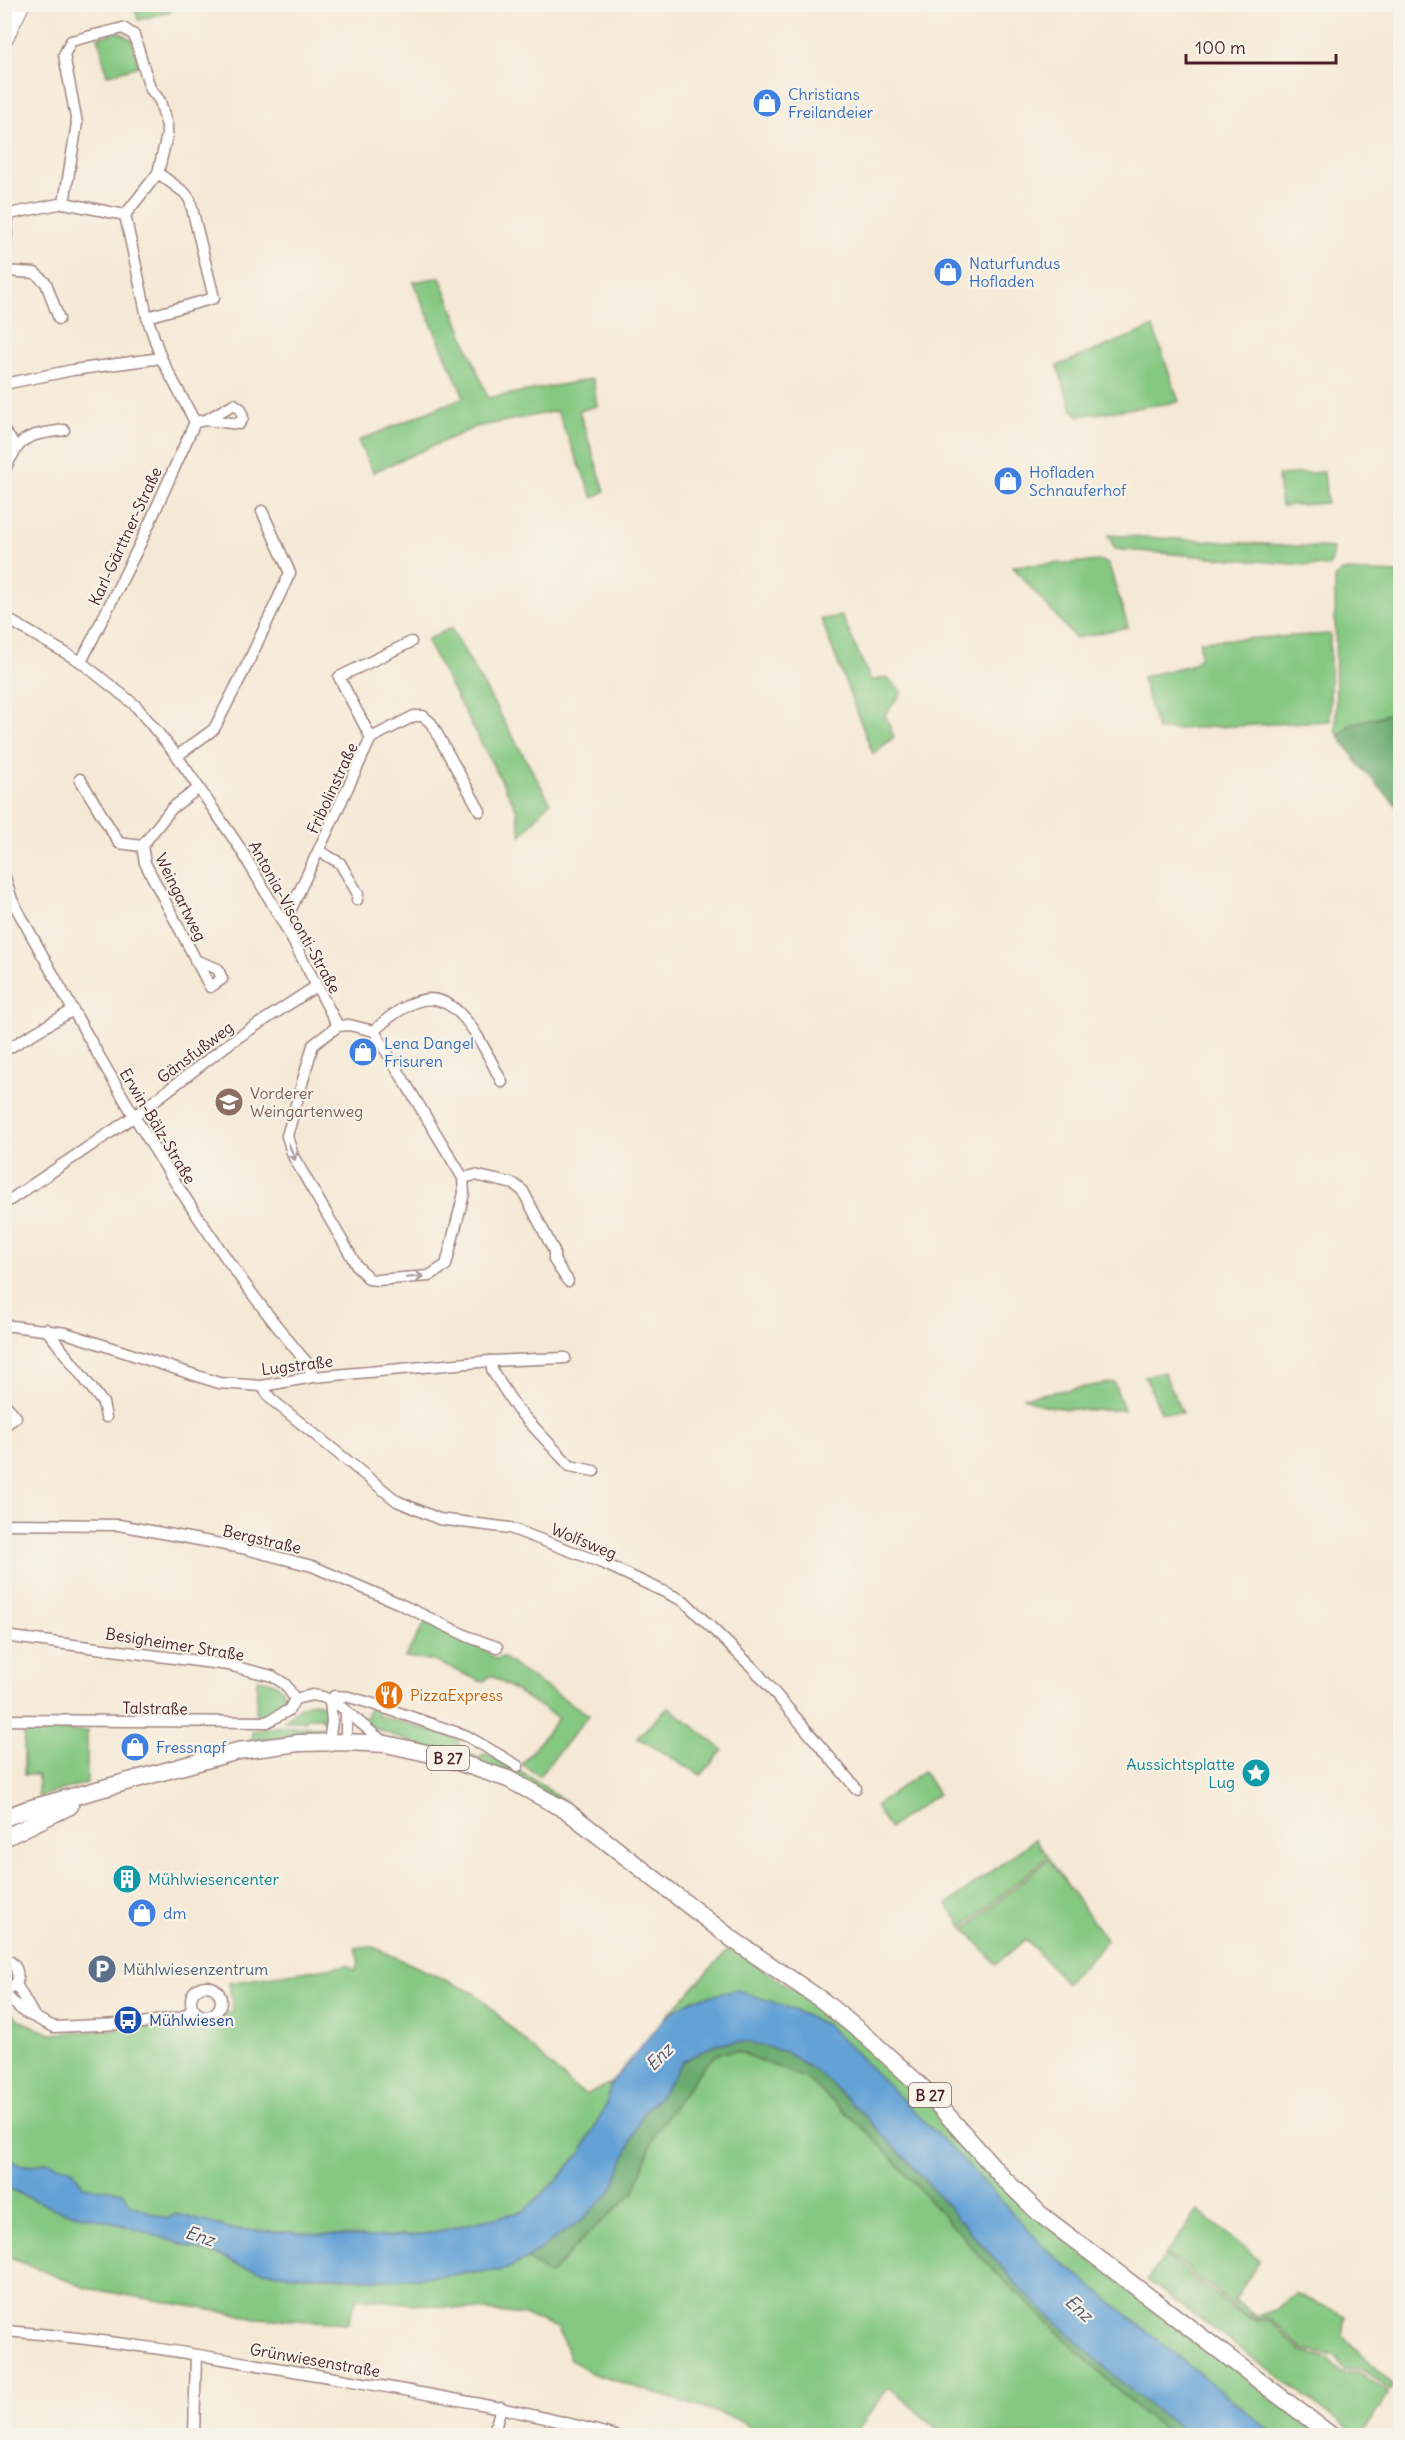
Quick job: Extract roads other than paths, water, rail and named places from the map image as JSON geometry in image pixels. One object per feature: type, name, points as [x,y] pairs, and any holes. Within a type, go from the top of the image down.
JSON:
[{"type":"main road","points":[[4,41],[22,4]]},
{"type":"main road","name":"B 27","points":[[4,1818],[28,1809],[238,1751],[268,1746],[337,1742],[386,1744],[440,1756],[508,1779],[546,1798],[605,1839],[732,1939],[823,2001],[890,2056],[940,2106],[1004,2179],[1048,2221],[1332,2436]]},
{"type":"main road","name":"B 27","points":[[4,1838],[115,1786]]},
{"type":"street","points":[[59,319],[46,283],[35,273],[5,271],[6,215],[64,203],[125,215],[159,173],[165,152],[167,126],[160,101],[150,88],[134,35],[123,28],[71,41],[63,55],[76,107],[77,123],[64,203]]},
{"type":"street","points":[[147,318],[214,298],[190,200],[159,173]]},
{"type":"street","name":"Karl-Gärttner-Straße","points":[[81,662],[201,421],[161,358],[147,318],[125,215]]},
{"type":"street","points":[[4,384],[73,370],[161,358]]},
{"type":"street","points":[[4,430],[16,446]]},
{"type":"street","points":[[4,471],[16,446],[30,435],[64,430]]},
{"type":"street","points":[[177,756],[214,729],[290,573],[262,511]]},
{"type":"street","name":"Antonia-Visconti-Straße","points":[[4,617],[81,662],[135,705],[177,756],[240,848],[284,924],[315,987],[338,1026]]},
{"type":"street","name":"Fribolinstraße","points":[[371,738],[339,677],[411,642]]},
{"type":"street","name":"Fribolinstraße","points":[[284,924],[371,738],[414,716],[423,716],[431,723],[480,812]]},
{"type":"street","name":"Weingartweg","points":[[80,779],[119,843],[142,846]]},
{"type":"street","name":"Weingartweg","points":[[195,960],[145,863],[142,846],[172,808],[199,788]]},
{"type":"street","name":"Fribolinstraße","points":[[320,850],[340,863],[358,894],[357,900]]},
{"type":"street","name":"Erwin-Bälz-Straße","points":[[4,874],[8,901],[133,1117],[213,1242],[308,1364],[313,1377]]},
{"type":"street","name":"Gänsfußweg","points":[[5,1201],[133,1117],[231,1042],[315,987]]},
{"type":"street","points":[[375,1031],[387,1017],[419,999],[436,999],[454,1006],[464,1016],[502,1082]]},
{"type":"street","points":[[4,1051],[73,1010]]},
{"type":"street","points":[[349,1025],[375,1031],[463,1178],[464,1193],[446,1265],[429,1276],[369,1279],[357,1266],[292,1156],[287,1136],[314,1045],[338,1026],[349,1025]]},
{"type":"street","points":[[463,1178],[475,1175],[514,1184],[523,1191],[554,1251],[554,1260],[568,1281]]},
{"type":"street","name":"Lugstraße","points":[[4,1325],[46,1329],[123,1350],[219,1383],[261,1386],[313,1377],[489,1361],[565,1358]]},
{"type":"street","points":[[46,1329],[103,1404],[106,1417]]},
{"type":"street","points":[[489,1361],[493,1372],[517,1409],[562,1458],[570,1466],[594,1472]]},
{"type":"street","name":"Wolfsweg","points":[[261,1386],[271,1399],[397,1501],[439,1519],[510,1528],[605,1564],[684,1601],[755,1670],[856,1788]]},
{"type":"street","points":[[4,1403],[16,1417],[4,1426]]},
{"type":"street","name":"Bergstraße","points":[[4,1524],[119,1525],[242,1548],[312,1566],[496,1647]]},
{"type":"street","name":"Besigheimer Straße","points":[[4,1636],[228,1665],[272,1676],[285,1684],[295,1699]]},
{"type":"street","points":[[295,1699],[317,1695],[330,1701],[386,1744]]},
{"type":"street","points":[[337,1742],[330,1701],[334,1696],[339,1695],[468,1736],[518,1767]]},
{"type":"street","name":"Talstraße","points":[[4,1720],[267,1722],[289,1710],[295,1699]]},
{"type":"street","points":[[337,1742],[352,1708],[359,1700]]},
{"type":"street","points":[[4,1958],[16,1967],[18,1978],[16,1984],[4,1993],[24,2012],[54,2027],[78,2027],[182,2017],[194,2009]]},
{"type":"street","points":[[16,1984],[34,2016]]},
{"type":"street","name":"Grünwiesenstraße","points":[[4,2331],[68,2337],[196,2355],[501,2407],[616,2436]]},
{"type":"street","points":[[194,2436],[196,2355]]},
{"type":"street","points":[[493,2436],[501,2407]]},
{"type":"water","name":"Enz","points":[[737,1990],[782,2005],[828,2026],[960,2157],[1048,2251],[1275,2435],[1192,2435],[1157,2411],[1122,2383],[1023,2291],[906,2159],[859,2110],[821,2075],[786,2052],[749,2042],[718,2043],[683,2061],[663,2092],[642,2114],[611,2191],[584,2218],[526,2259],[505,2270],[389,2280],[279,2274],[240,2266],[226,2258],[122,2225],[55,2209],[5,2187],[5,2156],[12,2158],[16,2164],[33,2166],[48,2162],[72,2169],[83,2186],[123,2192],[131,2205],[167,2219],[177,2214],[232,2229],[373,2237],[426,2234],[524,2211],[563,2174],[581,2152],[606,2105],[611,2083],[661,2022],[676,2009],[695,1999]]},
{"type":"place","name":"Christians Freilandeier","points":[[767,103]]},
{"type":"place","name":"Naturfundus Hofladen","points":[[948,272]]},
{"type":"place","name":"Hofladen Schnauferhof","points":[[1008,481]]},
{"type":"place","name":"Lena Dangel Frisuren","points":[[363,1052]]},
{"type":"place","name":"Vorderer Weingartenweg","points":[[229,1102]]},
{"type":"place","name":"PizzaExpress","points":[[389,1695]]},
{"type":"place","name":"Fressnapf","points":[[135,1747]]},
{"type":"place","name":"Aussichtsplatte Lug","points":[[1256,1773]]},
{"type":"place","name":"Mühlwiesencenter","points":[[127,1879]]},
{"type":"place","name":"dm","points":[[142,1913]]},
{"type":"place","name":"Mühlwiesenzentrum","points":[[102,1969]]},
{"type":"place","name":"Mühlwiesen","points":[[128,2020]]}]
